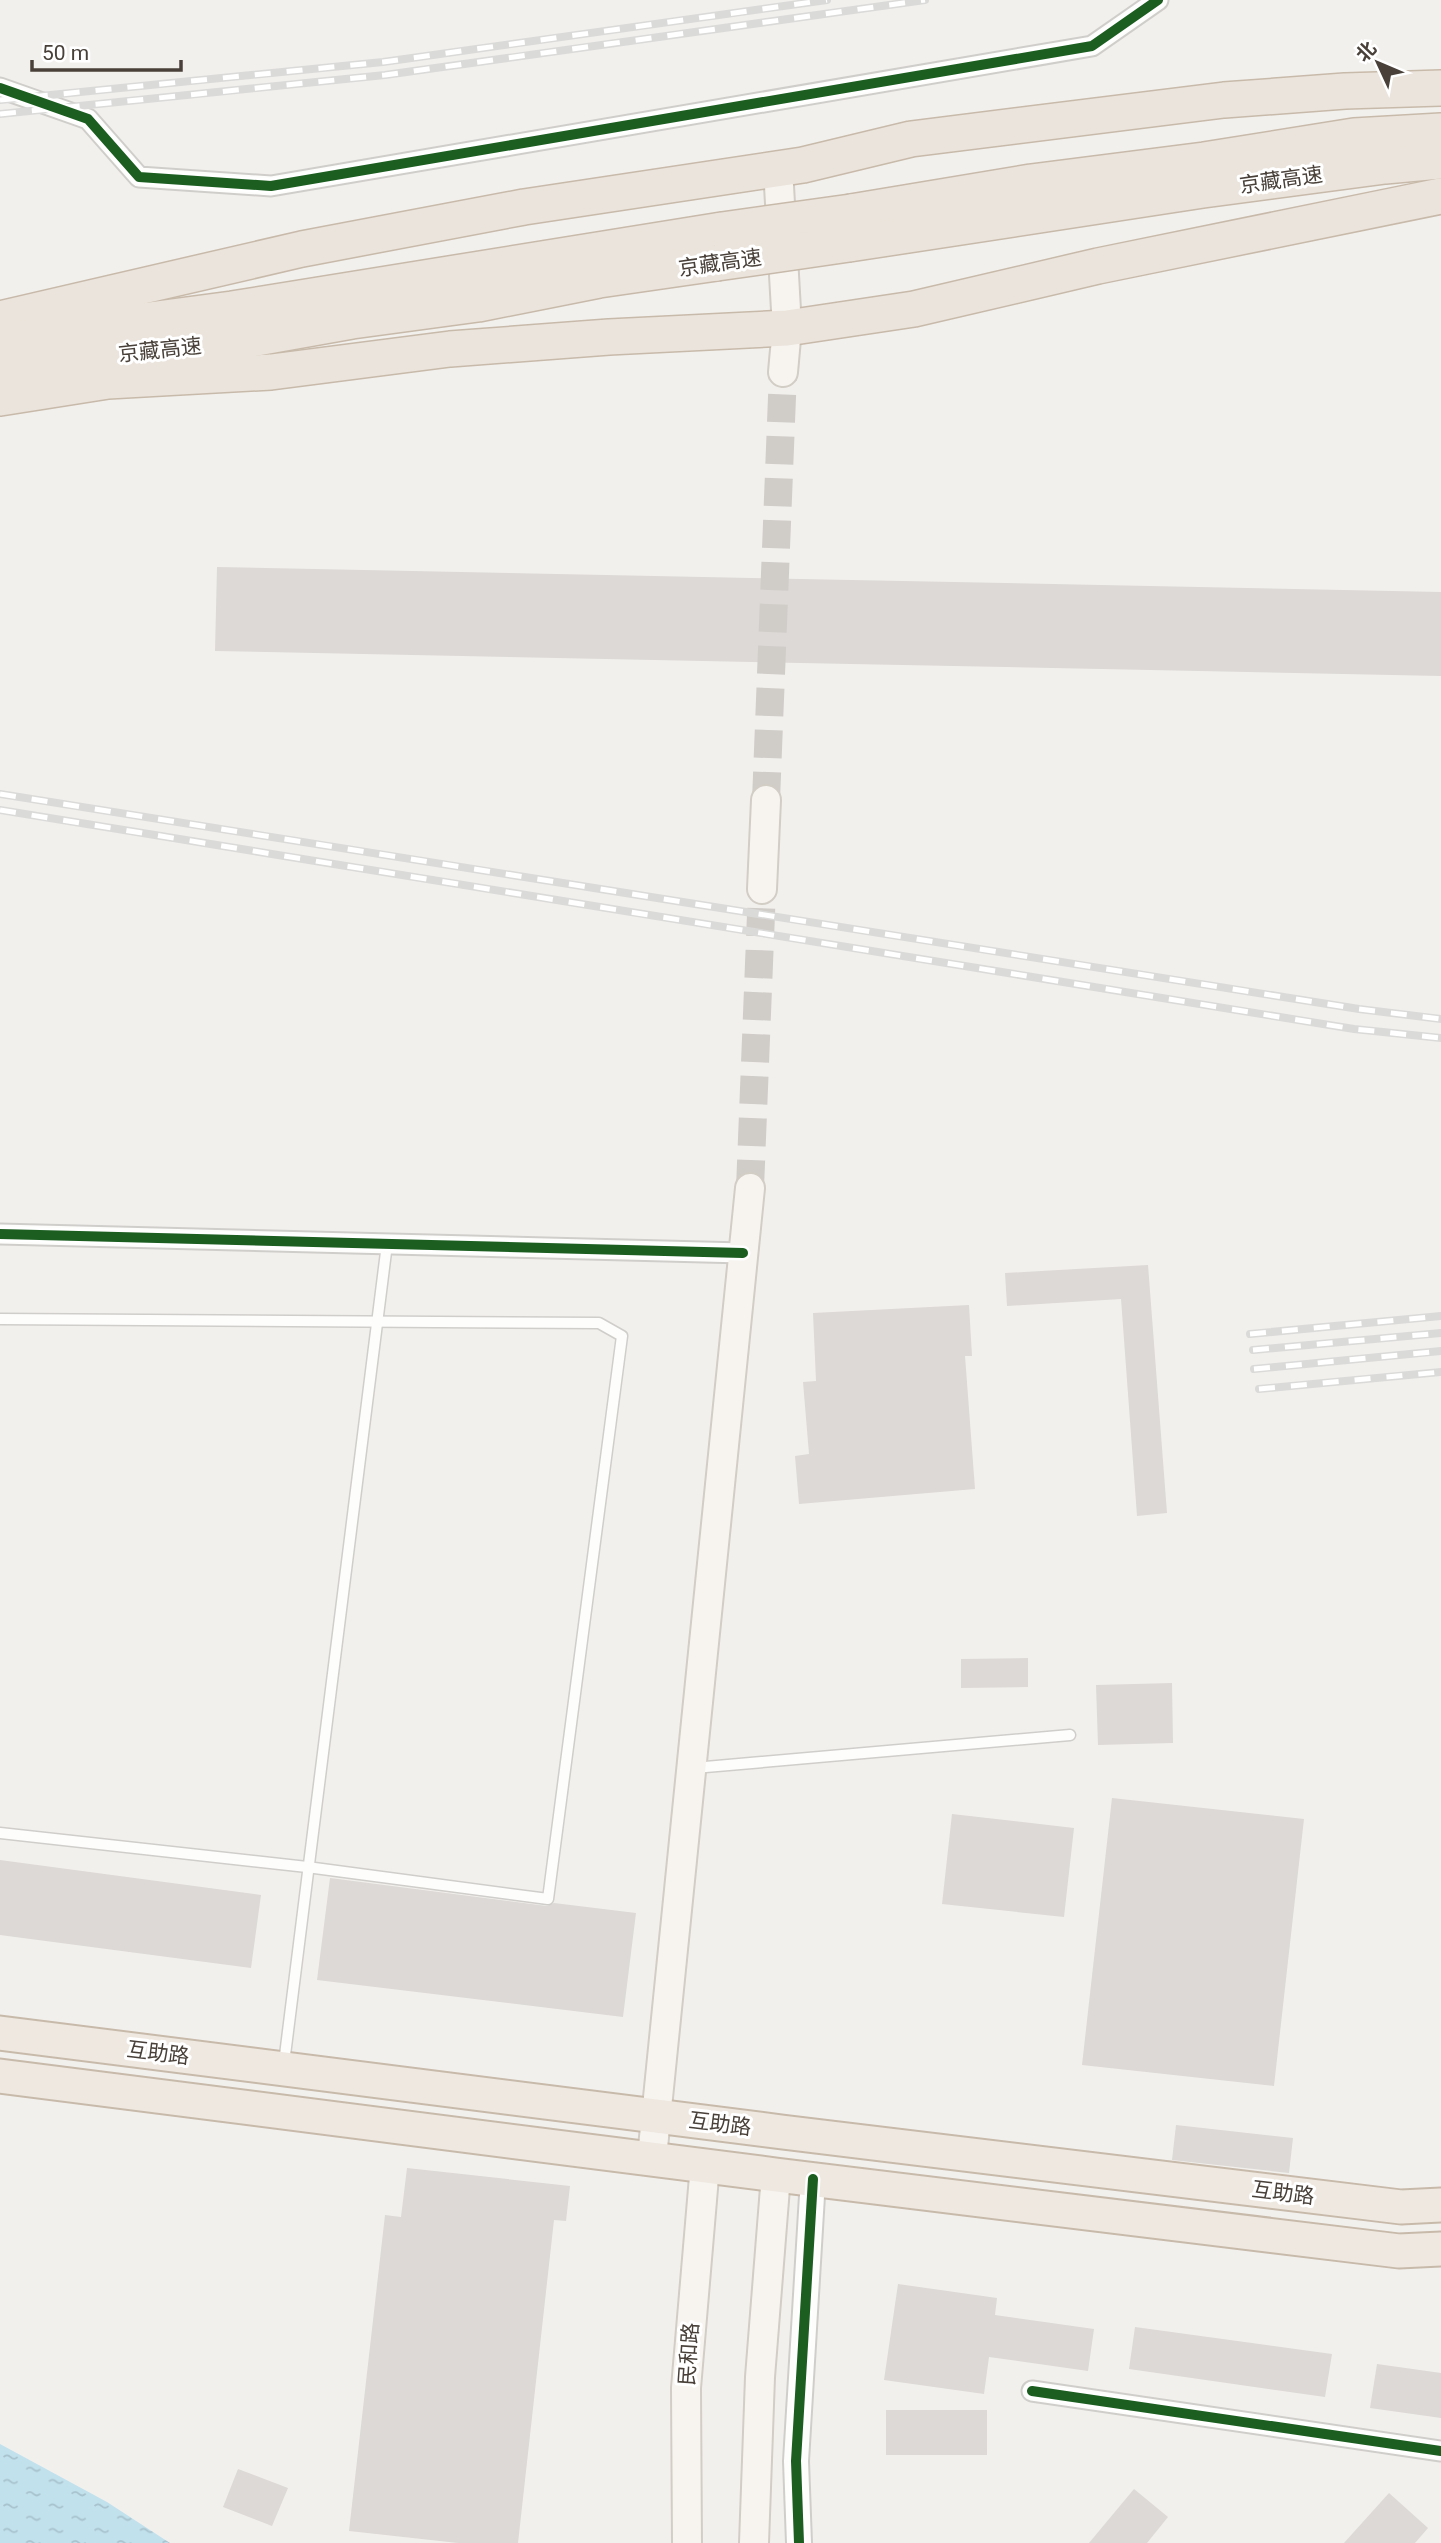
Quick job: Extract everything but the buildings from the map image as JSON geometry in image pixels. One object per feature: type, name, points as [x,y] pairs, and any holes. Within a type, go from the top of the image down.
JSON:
[{"type":"highway","points":[[0,319],[328,244],[524,206],[803,165],[911,139],[1224,100],[1345,91],[1441,88]]},
{"type":"highway","name":"京藏高速","points":[[850,228],[1031,183],[1204,160],[1354,136],[1441,131]]},
{"type":"highway","name":"京藏高速","points":[[0,343],[74,330],[850,228],[1441,161]]},
{"type":"highway","points":[[0,398],[108,381],[271,372],[450,349],[787,328],[914,309],[1098,266],[1441,196]]},
{"type":"highway","name":"京藏高速","points":[[0,373],[79,359],[228,343],[352,321],[478,304],[599,280],[720,246]]},
{"type":"highway","name":"互助路","points":[[0,2033],[1401,2207],[1441,2206]]},
{"type":"highway","name":"互助路","points":[[0,2076],[1399,2251],[1441,2249]]},
{"type":"main road","points":[[778,168],[787,328],[783,372]]},
{"type":"main road","points":[[762,889],[766,800]]},
{"type":"main road","points":[[652,2157],[750,1188]]},
{"type":"main road","name":"民和路","points":[[688,2543],[686,2388],[705,2165]]},
{"type":"main road","points":[[754,2543],[760,2377],[776,2175]]},
{"type":"street","points":[[0,88],[88,119],[139,177],[271,186],[1092,46],[1158,0]]},
{"type":"street","points":[[0,1234],[743,1253]]},
{"type":"street","points":[[799,2543],[796,2461],[813,2179]]},
{"type":"street","points":[[1032,2391],[1441,2451]]},
{"type":"lane","points":[[283,2069],[387,1244]]},
{"type":"lane","points":[[0,1319],[599,1323],[622,1336],[548,1899],[307,1867],[0,1833]]},
{"type":"lane","points":[[690,1769],[1070,1735]]},
{"type":"water","points":[[0,2444],[107,2502],[170,2543],[0,2543]]},
{"type":"tunnel","points":[[766,800],[783,372]]},
{"type":"tunnel","points":[[750,1188],[762,889]]},
{"type":"railway","points":[[0,100],[383,62],[827,0]]},
{"type":"railway","points":[[0,114],[385,75],[925,0]]},
{"type":"railway","points":[[0,794],[1359,1009],[1441,1019]]},
{"type":"railway","points":[[0,810],[1354,1029],[1441,1038]]},
{"type":"railway","points":[[1250,1334],[1441,1316]]},
{"type":"railway","points":[[1253,1350],[1441,1333]]},
{"type":"railway","points":[[1254,1369],[1441,1351]]},
{"type":"railway","points":[[1259,1389],[1441,1372]]},
{"type":"cycle path","points":[[0,88],[88,119],[139,177],[271,186],[1092,46],[1158,0]]},
{"type":"cycle path","points":[[0,1234],[743,1253]]},
{"type":"cycle path","points":[[799,2543],[796,2461],[813,2179]]},
{"type":"cycle path","points":[[1032,2391],[1441,2451]]}]
